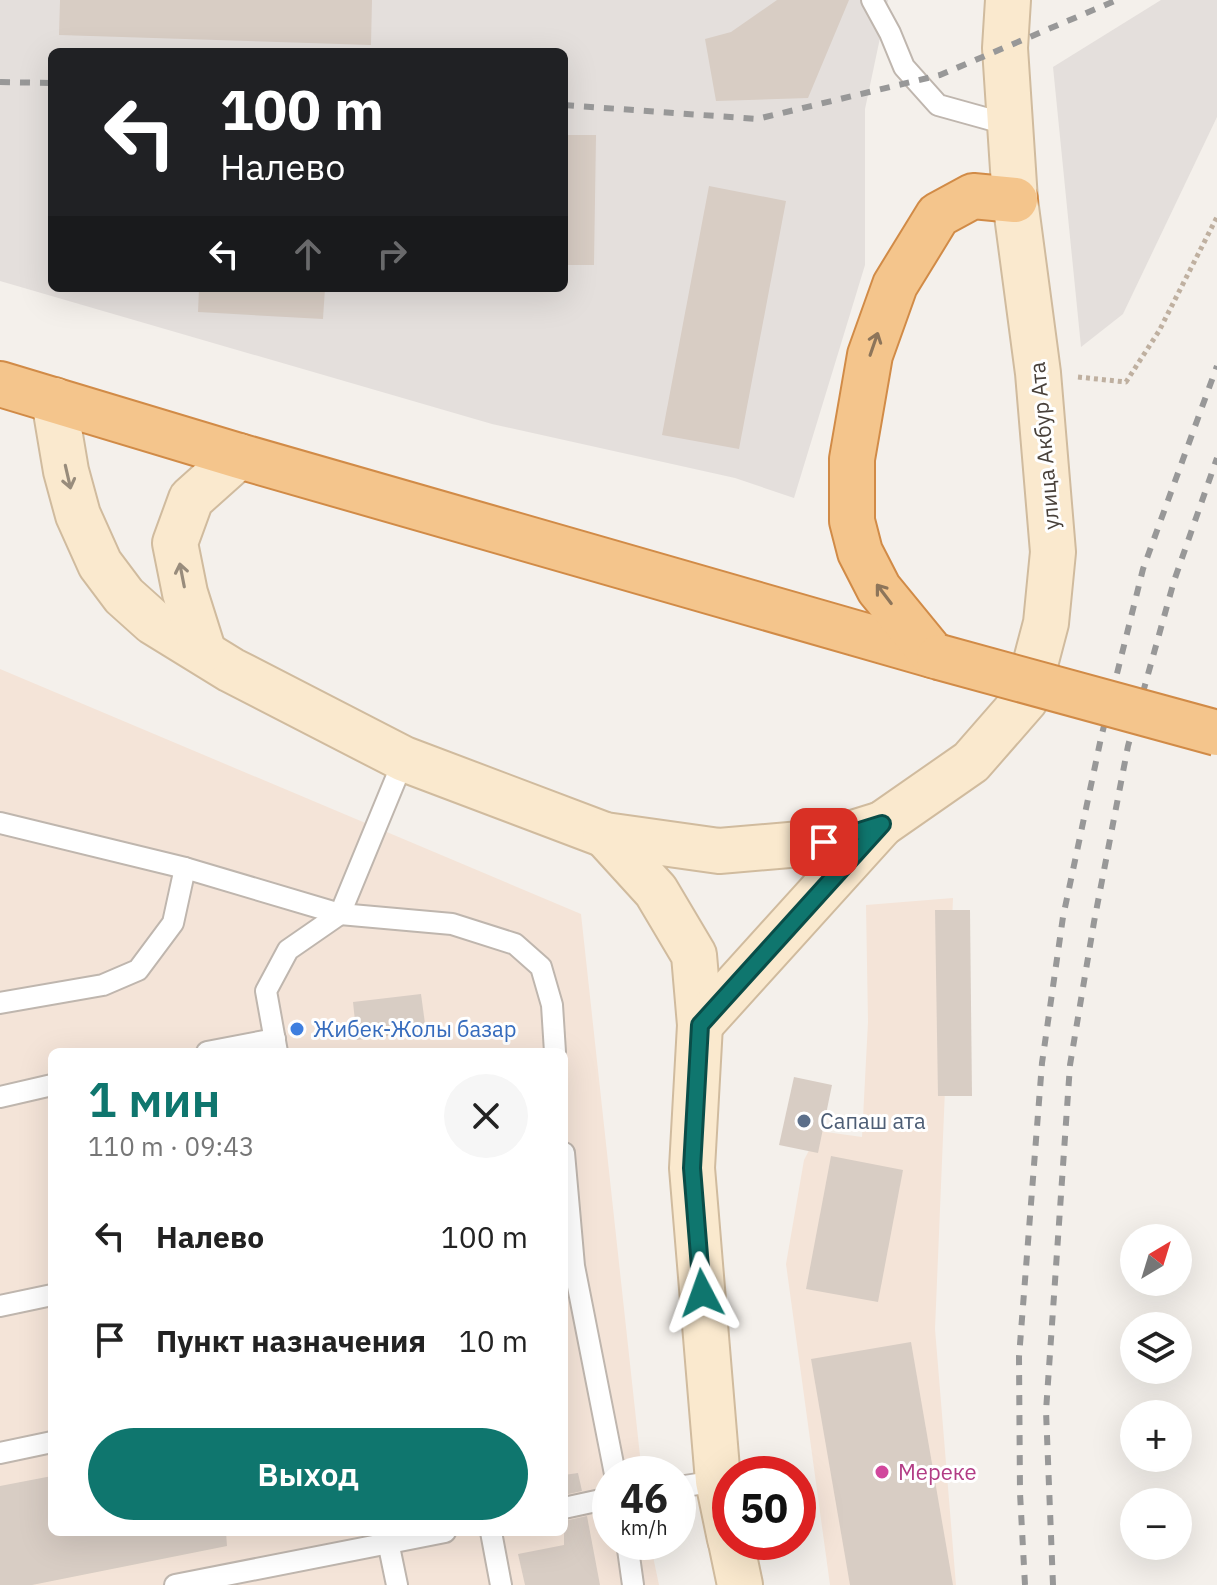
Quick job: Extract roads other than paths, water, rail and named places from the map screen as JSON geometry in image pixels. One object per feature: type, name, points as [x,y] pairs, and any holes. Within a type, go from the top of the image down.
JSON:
[{"type":"highway","points":[[936,656],[874,581],[860,552],[852,521],[852,459],[870,355],[895,285],[938,215],[973,196],[1015,200]]},
{"type":"highway","points":[[0,384],[239,456],[936,656],[1217,733]]},
{"type":"main road","name":"улица Акбур Ата","points":[[882,824],[971,762],[1026,699],[1046,623],[1053,552],[1038,373],[1015,200],[1005,48],[1008,0]]},
{"type":"main road","points":[[54,400],[66,471],[78,515],[100,564],[124,596],[153,622],[231,670],[404,759],[605,835],[719,851],[824,842],[882,824]]},
{"type":"main road","points":[[203,650],[185,593],[175,543],[191,499],[239,456]]},
{"type":"main road","points":[[700,1025],[882,824]]},
{"type":"main road","points":[[605,835],[656,891],[694,955],[700,1025],[692,1168],[698,1484],[712,1509]]},
{"type":"main road","points":[[734,1560],[740,1585]]},
{"type":"lane","points":[[872,0],[904,67],[938,105],[1010,125]]},
{"type":"lane","points":[[253,1048],[276,1046],[266,991],[288,950],[340,914],[404,759]]},
{"type":"lane","points":[[0,823],[185,868],[340,914],[452,924],[515,944],[541,967],[552,1005],[555,1048]]},
{"type":"lane","points":[[0,1003],[103,985],[138,970],[173,923],[185,868]]},
{"type":"lane","points":[[0,1097],[48,1086]]},
{"type":"lane","points":[[568,1198],[574,1266],[611,1456]]},
{"type":"lane","points":[[0,1306],[48,1296]]},
{"type":"lane","points":[[0,1453],[48,1443]]},
{"type":"lane","points":[[568,1507],[592,1502]]},
{"type":"lane","points":[[492,1536],[501,1585]]},
{"type":"lane","points":[[175,1585],[249,1578],[387,1538],[397,1585]]},
{"type":"lane","points":[[630,1560],[633,1585]]},
{"type":"railway","points":[[568,105],[757,119],[940,75],[1117,0]]},
{"type":"railway","points":[[0,82],[48,83]]},
{"type":"railway","points":[[1025,1585],[1020,1493],[1019,1357],[1042,1063],[1063,917],[1101,738],[1143,569],[1217,366]]},
{"type":"railway","points":[[1053,1585],[1046,1411],[1070,1065],[1128,746],[1174,581],[1217,458]]},
{"type":"place","name":"Жибек-Жолы базар","points":[[297,1029]]},
{"type":"place","name":"Сапаш ата","points":[[804,1121]]},
{"type":"place","name":"Мереке","points":[[882,1472]]}]
